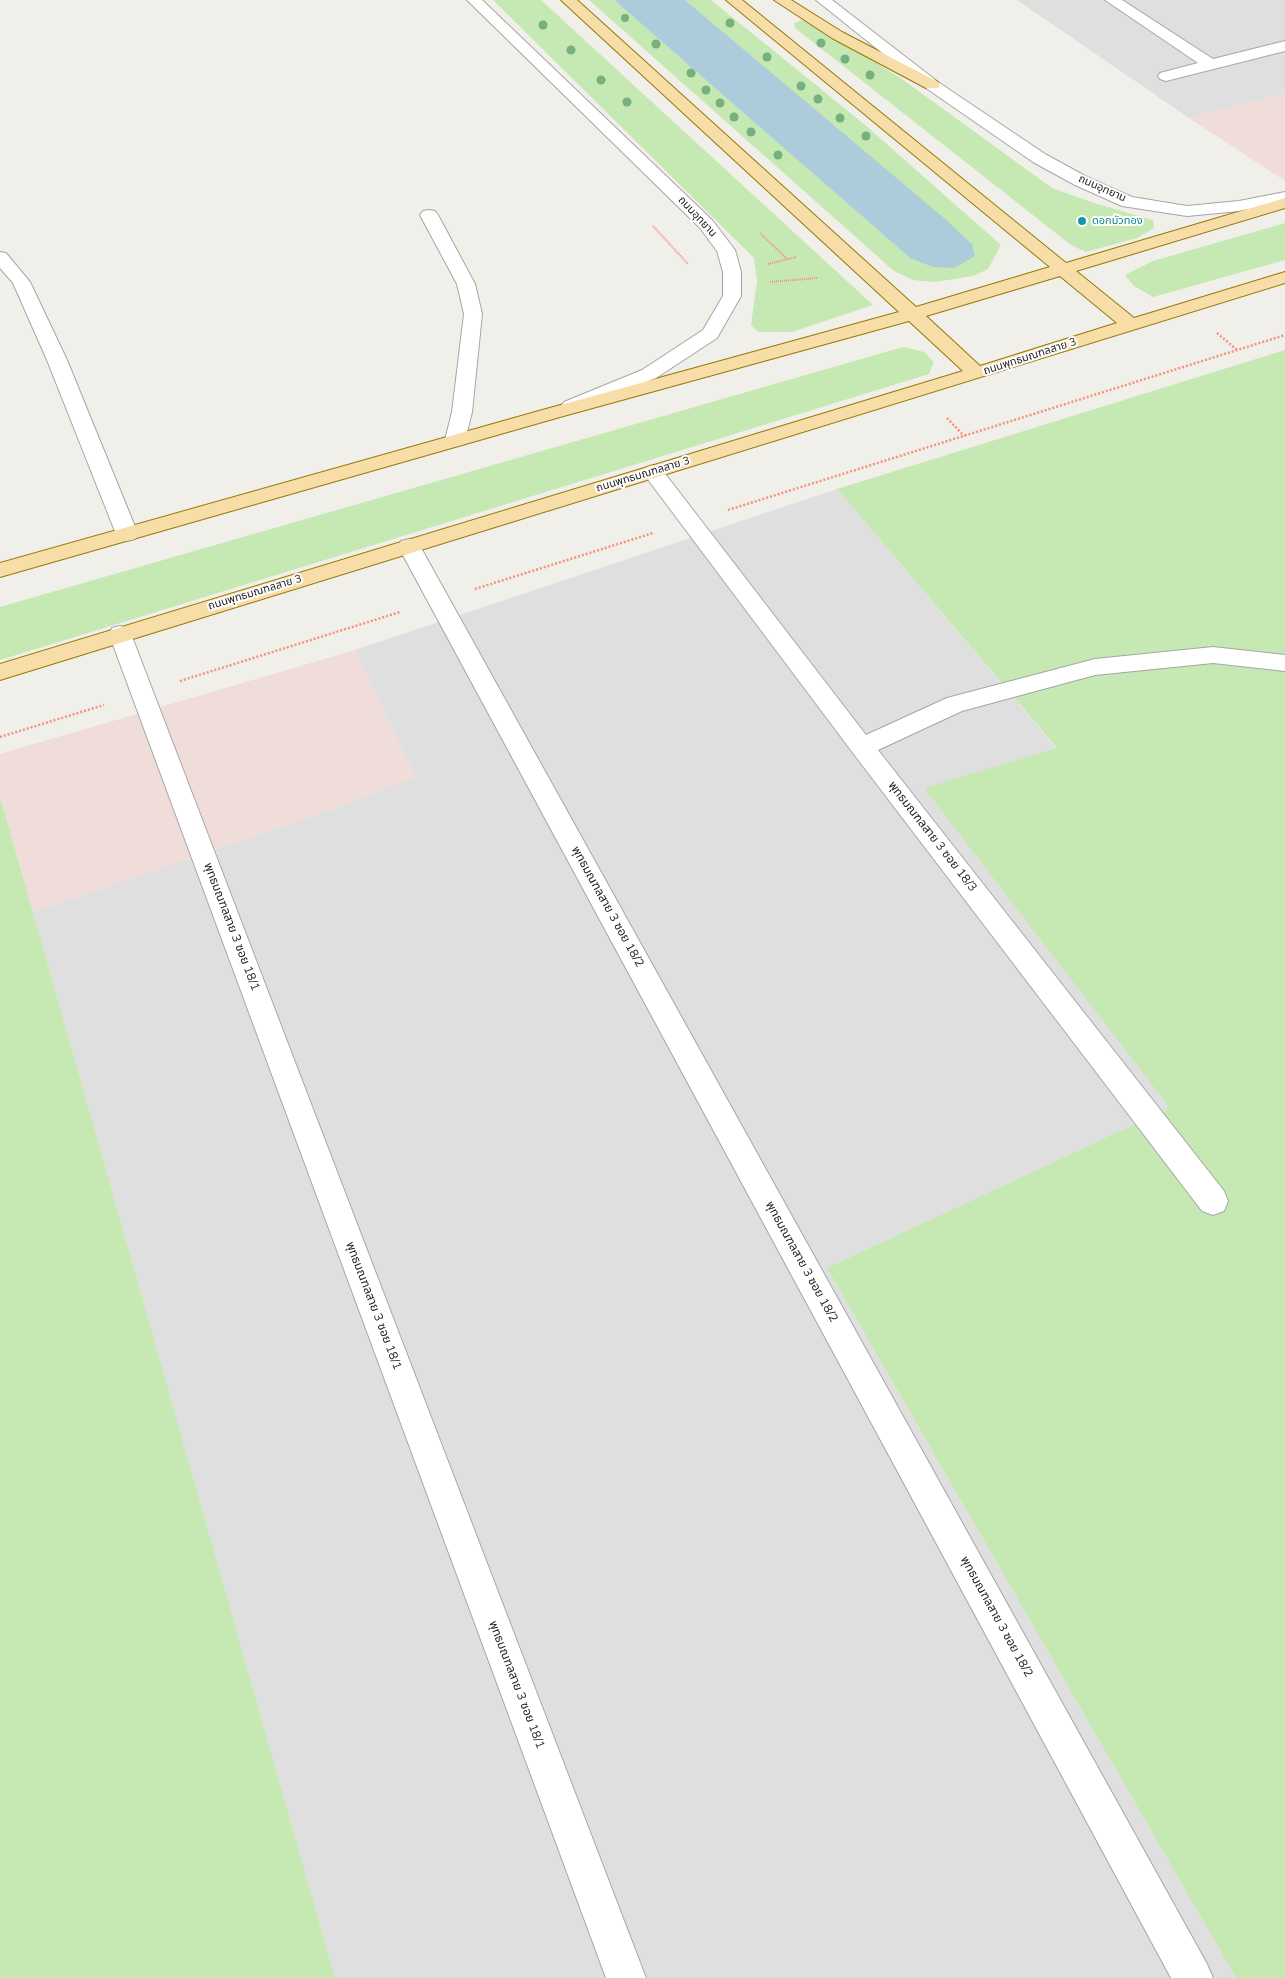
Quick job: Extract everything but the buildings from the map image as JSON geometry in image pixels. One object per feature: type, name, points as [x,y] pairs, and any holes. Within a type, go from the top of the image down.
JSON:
[{"type":"main road","points":[[568,0],[977,374]]},
{"type":"main road","points":[[733,0],[1131,324]]},
{"type":"main road","points":[[781,0],[837,35],[932,85]]},
{"type":"main road","points":[[0,570],[553,412],[913,314],[1285,203]]},
{"type":"main road","name":"ถนนพุทธมณฑลสาย 3","points":[[0,672],[977,374],[1285,277]]},
{"type":"street","name":"ถนนอุทยาน","points":[[474,0],[706,224],[726,250],[732,272],[732,296],[710,334],[649,374],[553,412]]},
{"type":"street","name":"ถนนอุทยาน","points":[[823,0],[932,85],[1038,158],[1081,181],[1128,202],[1186,211],[1239,206],[1285,197]]},
{"type":"street","points":[[1112,0],[1211,65]]},
{"type":"street","points":[[1166,76],[1285,46]]},
{"type":"street","points":[[429,215],[466,284],[473,314],[462,412],[454,440]]},
{"type":"street","points":[[0,257],[21,282],[53,352],[127,534]]},
{"type":"street","name":"พุทธมณฑลสาย 3 ซอย 18/3","points":[[654,472],[862,747],[1213,1201]]},
{"type":"street","name":"พุทธมณฑลสาย 3 ซอย 18/2","points":[[409,546],[1193,1978]]},
{"type":"street","name":"พุทธมณฑลสาย 3 ซอย 18/1","points":[[120,634],[626,1978]]},
{"type":"street","points":[[862,747],[956,704],[1095,667],[1213,655],[1285,663]]},
{"type":"path","points":[[762,265],[800,256]]},
{"type":"path","points":[[764,283],[820,278]]},
{"type":"path","points":[[0,737],[1285,335]]},
{"type":"shaded area","points":[[1017,0],[1285,0],[1285,94],[1189,118]]},
{"type":"shaded area","points":[[1285,94],[1285,181],[1189,118]]},
{"type":"shaded area","points":[[837,489],[1057,749],[925,789],[1171,1108],[827,1268],[1236,1978],[335,1978],[33,912],[344,805],[415,777],[355,650]]},
{"type":"shaded area","points":[[355,650],[415,777],[344,805],[33,912],[0,796],[0,754]]},
{"type":"green space","points":[[493,0],[541,0],[873,305],[792,332],[758,332],[751,325],[757,281],[754,258]]},
{"type":"green space","points":[[589,0],[614,0],[910,258],[972,244],[685,0],[711,0],[864,124],[1001,245],[988,269],[973,276],[935,282],[913,280],[894,271]]},
{"type":"green space","points":[[806,19],[902,79],[1052,188],[1094,203],[1153,220],[1154,228],[1137,238],[1086,252],[1071,245],[795,28],[794,23]]},
{"type":"green space","points":[[1285,223],[1285,260],[1153,297],[1134,286],[1125,275],[1153,261]]},
{"type":"green space","points":[[903,347],[924,352],[934,362],[929,374],[0,660],[0,607]]},
{"type":"green space","points":[[1285,350],[1285,1978],[1236,1978],[827,1268],[1170,1108],[924,788],[1057,748],[837,489]]},
{"type":"green space","points":[[0,796],[33,912],[335,1978],[0,1978]]},
{"type":"water","points":[[614,0],[685,0],[944,218],[972,244],[975,256],[954,268],[933,267],[910,258]]},
{"type":"place","name":"ดอกบัวทอง","points":[[1082,221]]}]
